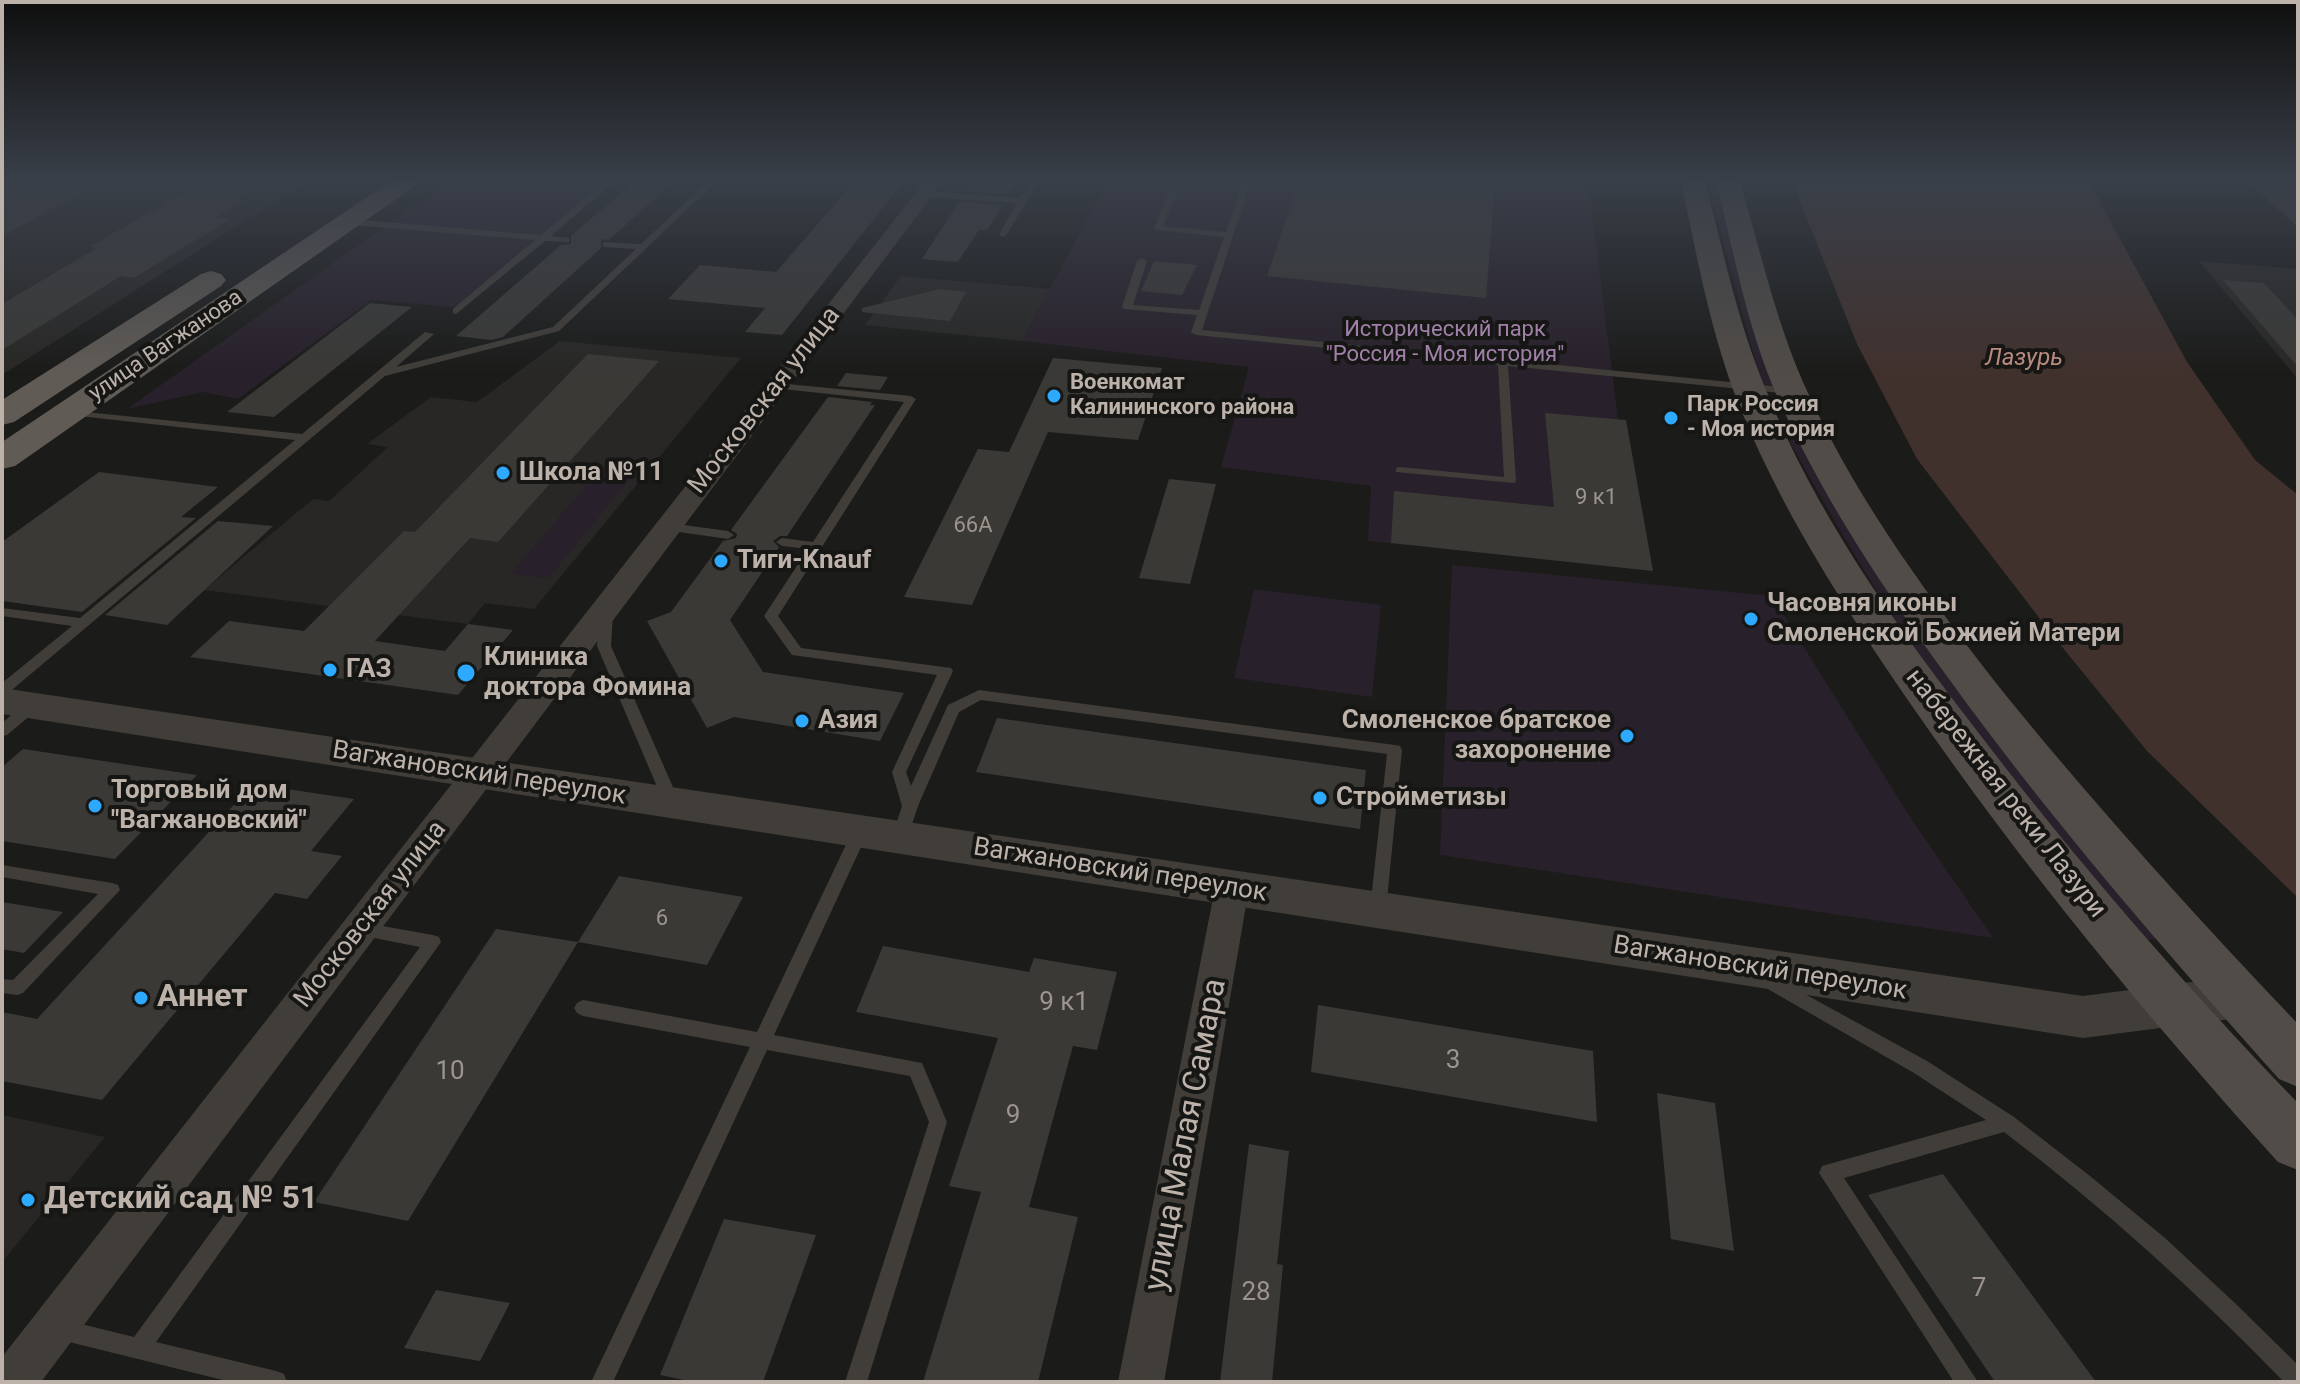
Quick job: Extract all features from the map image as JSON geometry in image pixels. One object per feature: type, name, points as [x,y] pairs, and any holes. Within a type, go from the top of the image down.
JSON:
[{"type":"main road","name":"улица Вагжанова","points":[[2,415],[265,246]]},
{"type":"main road","name":"улица Вагжанова","points":[[2,458],[314,246]]},
{"type":"main road","name":"набережная реки Лазури","points":[[1709,246],[1749,389],[1811,515],[1909,670],[2032,835],[2173,1007],[2298,1143]]},
{"type":"main road","name":"набережная реки Лазури","points":[[1747,246],[1791,391],[1830,468],[1865,527],[1963,669],[2069,802],[2298,1062]]},
{"type":"street","name":"Московская улица","points":[[12,1382],[886,246]]},
{"type":"street","name":"Вагжановский переулок","points":[[9,707],[672,803],[890,825],[1232,888],[2083,1017],[2238,997]]},
{"type":"street","name":"улица Малая Самара","points":[[1141,1382],[1232,888]]},
{"type":"lane","points":[[456,311],[534,246]]},
{"type":"lane","points":[[626,246],[644,247]]},
{"type":"lane","points":[[1225,246],[1196,332],[1791,391]]},
{"type":"lane","points":[[380,374],[556,329],[644,247]]},
{"type":"lane","points":[[1142,261],[1127,307],[1202,313]]},
{"type":"lane","points":[[9,707],[83,623],[429,334]]},
{"type":"lane","points":[[1400,470],[1510,481],[1503,363]]},
{"type":"lane","points":[[777,386],[911,399],[771,616],[797,652],[946,671],[899,772],[890,825]]},
{"type":"lane","points":[[69,412],[305,438]]},
{"type":"lane","points":[[669,527],[728,535]]},
{"type":"lane","points":[[782,542],[815,546]]},
{"type":"lane","points":[[607,608],[604,646],[672,803]]},
{"type":"lane","points":[[2,612],[83,623]]},
{"type":"lane","points":[[602,1382],[762,1042],[890,825],[953,709],[979,695],[1395,750],[1378,911]]},
{"type":"lane","points":[[2,871],[112,890],[17,988],[2,986]]},
{"type":"lane","points":[[138,1349],[433,942],[360,929]]},
{"type":"lane","points":[[1743,966],[1917,1066],[2006,1123],[2132,1225],[2298,1381]]},
{"type":"lane","points":[[583,1008],[916,1069],[938,1122],[856,1382]]},
{"type":"lane","points":[[1967,1382],[1829,1173],[2006,1123]]},
{"type":"lane","points":[[53,1328],[276,1382]]},
{"type":"shaded area","points":[[2,246],[206,246],[2,375]]},
{"type":"shaded area","points":[[2199,261],[2298,269],[2298,379]]},
{"type":"shaded area","points":[[901,276],[1050,289],[1022,341],[865,325]]},
{"type":"shaded area","name":"Школа №11","points":[[560,341],[741,358],[534,609],[485,603],[468,624],[204,590],[313,499],[329,501],[388,447],[367,444],[431,397],[477,402]]},
{"type":"shaded area","name":"Детский сад № 51","points":[[2,1115],[105,1137],[2,1262]]},
{"type":"green space","points":[[358,246],[538,246],[463,308],[371,300],[238,399],[203,392],[127,409]]},
{"type":"green space","name":"Исторический парк \"Россия - Моя история\"","points":[[1073,246],[1596,246],[1618,419],[1653,571],[1559,561],[1558,551],[1536,558],[1368,541],[1371,486],[1221,467],[1249,367],[1022,341]]},
{"type":"green space","points":[[1724,246],[1735,246],[1775,387],[1762,386]]},
{"type":"green space","points":[[1791,437],[1801,438],[2163,938],[2142,941],[2053,836],[1959,715],[1843,535],[1790,442]]},
{"type":"green space","points":[[607,462],[641,466],[548,578],[510,574]]},
{"type":"green space","points":[[1452,565],[1772,596],[1908,814],[1993,938],[1440,855]]},
{"type":"green space","points":[[1254,589],[1381,605],[1372,697],[1234,678]]},
{"type":"water","name":"Лазурь","points":[[1818,246],[2123,246],[2187,362],[2255,460],[2298,495],[2298,898],[2147,751],[2054,637],[1917,459],[1857,344]]},
{"type":"building","points":[[187,246],[134,278],[121,276],[2,350],[2,304],[97,248],[89,247]]},
{"type":"building","points":[[560,246],[601,246],[503,337],[491,340],[456,336]]},
{"type":"building","points":[[799,246],[853,246],[782,335],[745,332],[765,308],[668,299],[700,265],[776,272]]},
{"type":"building","points":[[931,246],[969,246],[958,262],[922,259]]},
{"type":"building","points":[[1277,246],[1490,246],[1486,298],[1267,276]]},
{"type":"building","points":[[1154,261],[1197,265],[1182,295],[1141,291]]},
{"type":"building","points":[[2223,280],[2264,283],[2298,320],[2298,367]]},
{"type":"building","points":[[940,289],[966,292],[950,321],[862,312],[862,308]]},
{"type":"building","points":[[370,303],[412,307],[274,417],[227,412]]},
{"type":"building","points":[[588,354],[659,361],[498,542],[470,538],[375,641],[445,651],[468,624],[513,630],[458,695],[190,657],[229,621],[304,631],[404,531],[415,532]]},
{"type":"building","points":[[1053,358],[1162,368],[1138,440],[1048,432],[972,605],[904,597],[978,449],[1009,452]]},
{"type":"building","points":[[846,373],[888,377],[880,390],[837,386]]},
{"type":"building","points":[[828,397],[872,402],[870,405],[875,405],[787,536],[773,541],[779,547],[730,620],[763,672],[904,693],[880,741],[734,717],[707,728],[647,621],[671,612],[723,541],[736,538],[737,534],[731,530]]},
{"type":"building","points":[[1545,413],[1626,420],[1653,571],[1391,543],[1394,491],[1554,507]]},
{"type":"building","points":[[99,472],[218,487],[181,517],[196,518],[82,612],[2,601],[2,542]]},
{"type":"building","points":[[1169,479],[1216,484],[1190,584],[1139,578]]},
{"type":"building","points":[[218,521],[273,526],[167,625],[105,615]]},
{"type":"building","points":[[997,718],[1366,770],[1360,829],[976,772]]},
{"type":"building","points":[[23,749],[197,775],[115,859],[2,841],[2,767]]},
{"type":"building","points":[[253,784],[354,799],[311,851],[342,856],[307,899],[275,893],[102,1100],[2,1081],[2,1012],[37,1019]]},
{"type":"building","points":[[619,876],[743,897],[707,965],[578,942]]},
{"type":"building","points":[[2,902],[63,912],[24,953],[2,949]]},
{"type":"building","points":[[496,929],[578,942],[408,1221],[314,1202]]},
{"type":"building","points":[[883,946],[1029,972],[1034,958],[1117,972],[1097,1050],[1073,1046],[1029,1207],[1078,1217],[1038,1382],[923,1382],[981,1192],[949,1186],[998,1038],[856,1012]]},
{"type":"building","points":[[1318,1005],[1593,1051],[1597,1122],[1311,1072]]},
{"type":"building","points":[[1657,1093],[1715,1103],[1734,1251],[1671,1239]]},
{"type":"building","points":[[1249,1144],[1289,1151],[1277,1264],[1283,1265],[1272,1382],[1220,1382]]},
{"type":"building","points":[[1943,1174],[2096,1382],[1995,1382],[1868,1195]]},
{"type":"building","points":[[724,1219],[816,1235],[763,1382],[694,1382],[660,1375]]},
{"type":"building","points":[[436,1290],[510,1303],[480,1361],[404,1348]]},
{"type":"place","name":"Военкомат Калининского района","points":[[1054,396]]},
{"type":"place","name":"Парк Россия - Моя история","points":[[1671,418]]},
{"type":"place","name":"Школа №11","points":[[503,473]]},
{"type":"place","name":"Тиги-Knauf","points":[[721,561]]},
{"type":"place","name":"Часовня иконы Смоленской Божией Матери","points":[[1751,619]]},
{"type":"place","name":"ГАЗ","points":[[330,670]]},
{"type":"place","name":"Клиника доктора Фомина","points":[[466,673]]},
{"type":"place","name":"Азия","points":[[802,721]]},
{"type":"place","name":"Смоленское братское захоронение","points":[[1627,736]]},
{"type":"place","name":"Стройметизы","points":[[1320,798]]},
{"type":"place","name":"Торговый дом \"Вагжановский\"","points":[[95,806]]},
{"type":"place","name":"Аннет","points":[[141,998]]},
{"type":"place","name":"Детский сад № 51","points":[[28,1200]]}]
